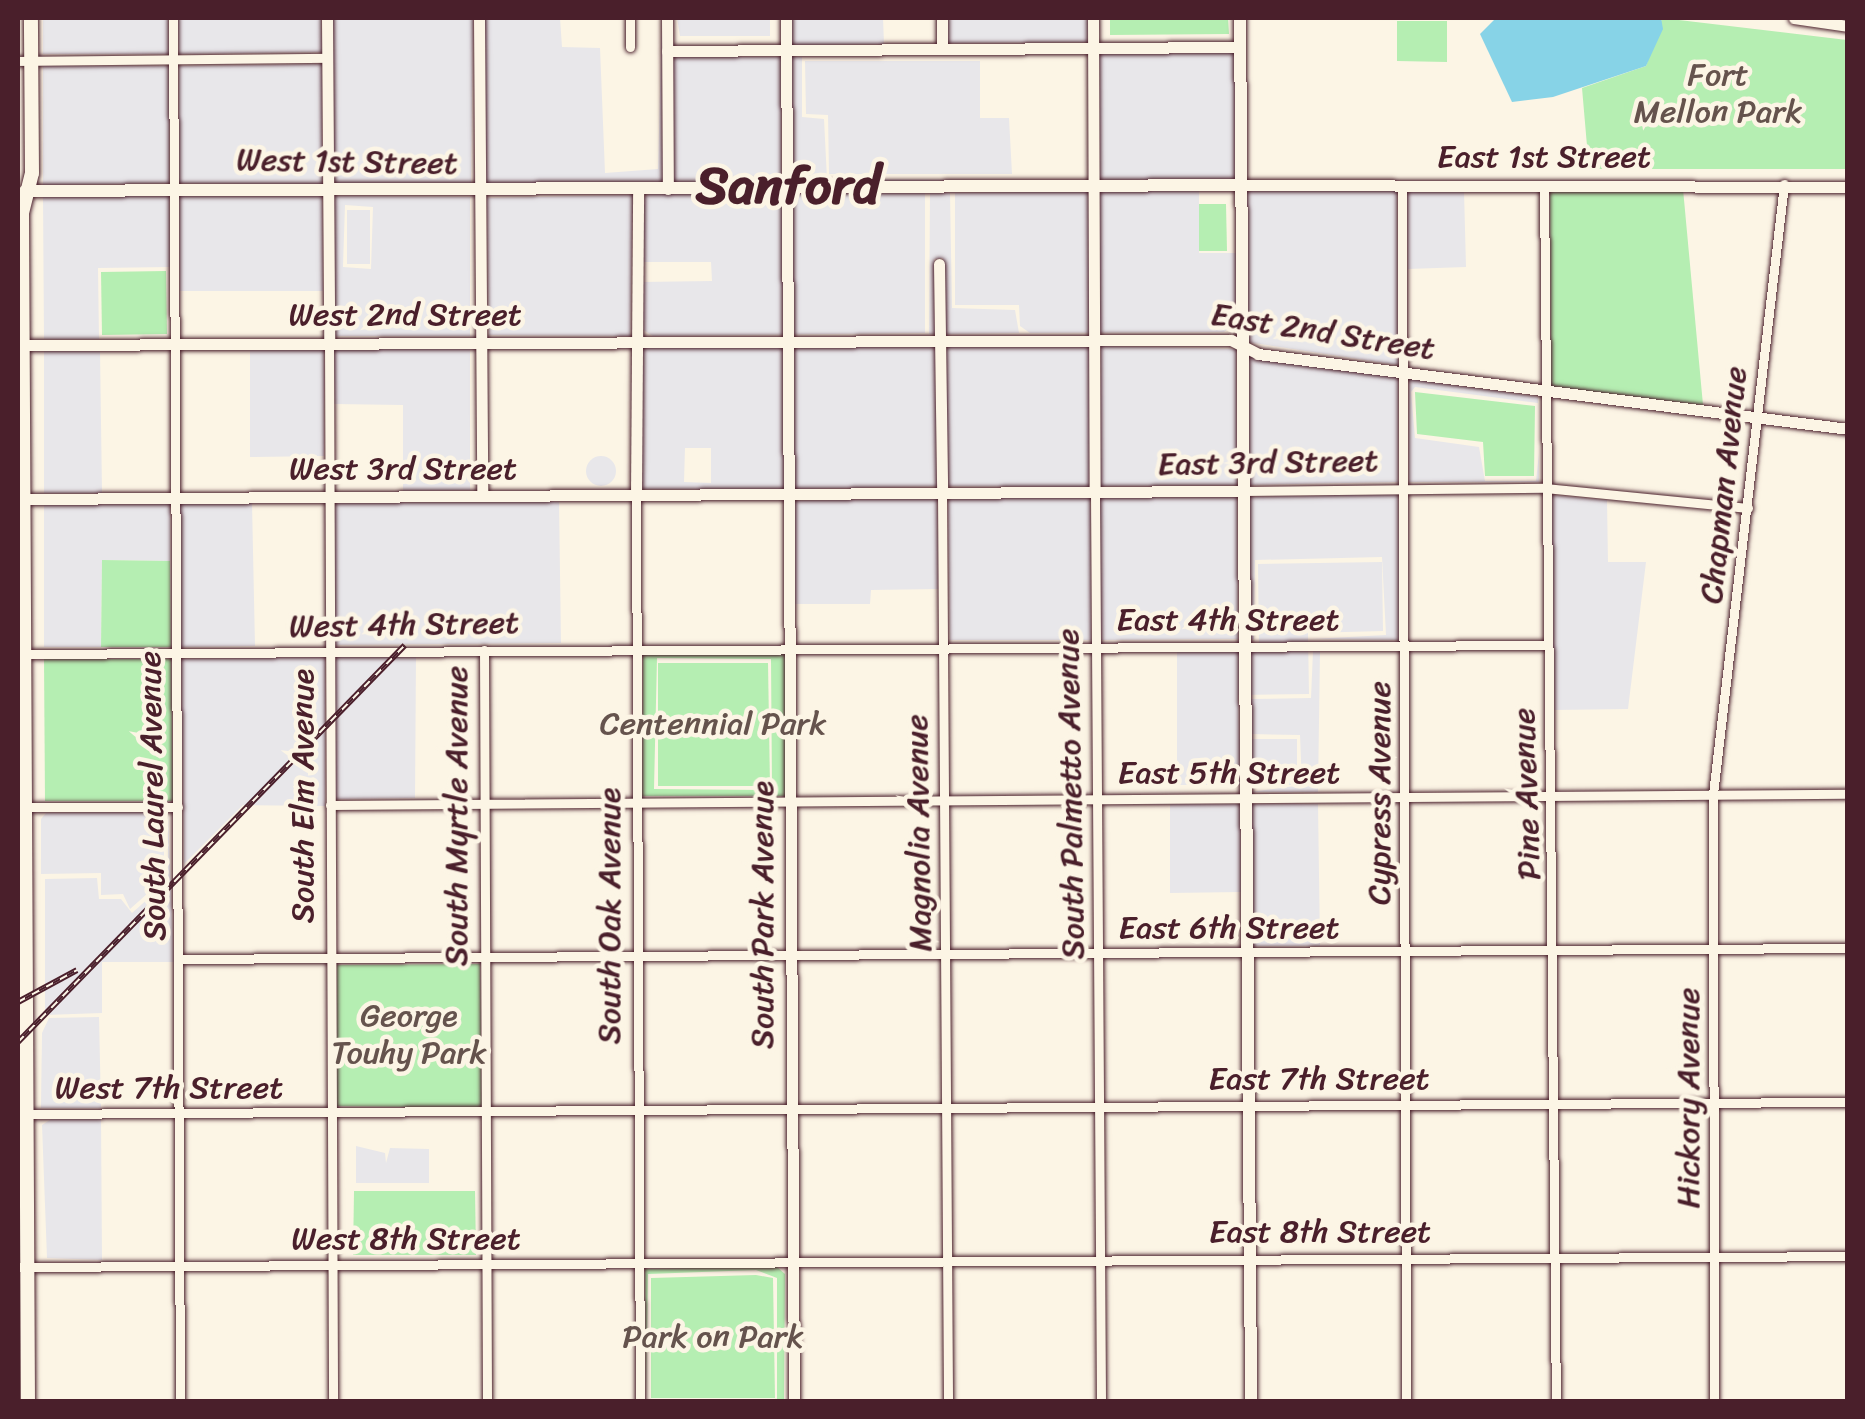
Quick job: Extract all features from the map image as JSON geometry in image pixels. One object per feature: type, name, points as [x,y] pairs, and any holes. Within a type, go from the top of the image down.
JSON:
[{"type":"main road","points":[[28,1402],[23,1266],[28,1114],[22,960],[19,188],[32,174],[24,61],[30,18]]},
{"type":"main road","points":[[1240,18],[1251,1402]]},
{"type":"main road","name":"West 1st Street","points":[[19,188],[480,191],[1241,185]]},
{"type":"street","name":"South Laurel Avenue","points":[[173,18],[180,1402]]},
{"type":"street","name":"South Elm Avenue","points":[[327,18],[334,1402]]},
{"type":"street","points":[[478,18],[482,496]]},
{"type":"street","points":[[630,18],[630,47]]},
{"type":"street","points":[[667,18],[668,189]]},
{"type":"street","name":"South Park Avenue","points":[[786,18],[794,1402]]},
{"type":"street","points":[[942,18],[942,49]]},
{"type":"street","name":"South Palmetto Avenue","points":[[1093,18],[1102,1402]]},
{"type":"street","points":[[1794,18],[1848,26]]},
{"type":"street","points":[[667,51],[1240,47]]},
{"type":"street","points":[[24,61],[328,58]]},
{"type":"street","name":"East 1st Street","points":[[1241,185],[1784,182],[1848,187]]},
{"type":"street","name":"Chapman Avenue","points":[[1712,794],[1784,182]]},
{"type":"street","name":"Pine Avenue","points":[[1544,184],[1546,645],[1556,951],[1556,1402]]},
{"type":"street","name":"Cypress Avenue","points":[[1402,185],[1406,1402]]},
{"type":"street","name":"South Oak Avenue","points":[[638,189],[636,956],[640,1402]]},
{"type":"street","name":"Magnolia Avenue","points":[[939,264],[948,954],[948,1402]]},
{"type":"street","name":"East 2nd Street","points":[[788,341],[1230,340],[1258,354],[1848,429]]},
{"type":"street","name":"West 2nd Street","points":[[20,346],[788,341]]},
{"type":"street","name":"East 3rd Street","points":[[789,495],[1545,488],[1748,508]]},
{"type":"street","name":"West 3rd Street","points":[[20,499],[789,495]]},
{"type":"street","name":"East 4th Street","points":[[790,648],[1546,645]]},
{"type":"street","name":"West 4th Street","points":[[21,654],[790,648]]},
{"type":"street","name":"South Myrtle Avenue","points":[[484,650],[487,1402]]},
{"type":"street","name":"Hickory Avenue","points":[[1712,794],[1714,1402]]},
{"type":"street","name":"East 5th Street","points":[[330,804],[1848,794]]},
{"type":"street","points":[[22,807],[178,807]]},
{"type":"street","name":"East 6th Street","points":[[180,960],[1848,948]]},
{"type":"street","name":"East 7th Street","points":[[792,1109],[1848,1102]]},
{"type":"street","name":"West 7th Street","points":[[28,1114],[792,1109]]},
{"type":"street","name":"East 8th Street","points":[[794,1262],[1554,1254],[1848,1256]]},
{"type":"street","name":"West 8th Street","points":[[23,1266],[794,1262]]},
{"type":"shaded area","points":[[43,18],[168,18],[169,54],[43,54]]},
{"type":"shaded area","points":[[178,18],[321,18],[322,52],[179,54]]},
{"type":"shaded area","points":[[332,18],[473,18],[471,185],[332,185]]},
{"type":"shaded area","points":[[484,18],[560,18],[562,47],[600,48],[605,173],[658,169],[662,18],[663,183],[482,185]]},
{"type":"shaded area","points":[[677,18],[770,18],[770,36],[680,36]]},
{"type":"shaded area","points":[[791,18],[883,18],[884,44],[791,45]]},
{"type":"shaded area","points":[[947,18],[1088,18],[1088,42],[948,43]]},
{"type":"shaded area","points":[[1235,53],[1236,179],[1099,180],[1098,54]]},
{"type":"shaded area","points":[[673,57],[781,57],[781,182],[673,183]]},
{"type":"shaded area","points":[[791,57],[802,57],[802,117],[824,119],[827,179],[1011,180],[792,182]]},
{"type":"shaded area","points":[[805,61],[980,61],[980,118],[1009,118],[1012,174],[829,174],[828,115],[806,114]]},
{"type":"shaded area","points":[[322,64],[322,185],[179,183],[179,66]]},
{"type":"shaded area","points":[[43,66],[169,66],[169,183],[43,185]]},
{"type":"shaded area","points":[[1199,190],[1199,253],[1236,253],[1236,323],[1224,332],[1030,333],[1020,326],[1019,305],[955,305],[955,193]]},
{"type":"shaded area","points":[[1246,191],[1397,191],[1398,365],[1247,342]]},
{"type":"shaded area","points":[[1407,191],[1464,191],[1466,267],[1408,269]]},
{"type":"shaded area","points":[[925,192],[925,333],[653,336],[642,329],[641,282],[712,281],[711,262],[642,262],[643,199],[649,194]]},
{"type":"shaded area","points":[[930,193],[950,193],[952,308],[1015,310],[1019,333],[945,334],[943,258],[934,259],[935,334],[929,334]]},
{"type":"shaded area","points":[[169,195],[170,267],[98,268],[99,339],[44,339],[43,197]]},
{"type":"shaded area","points":[[179,195],[322,196],[323,291],[180,291]]},
{"type":"shaded area","points":[[633,195],[630,336],[489,335],[487,198]]},
{"type":"shaded area","points":[[332,196],[470,197],[470,336],[334,336]],"holes":[[[345,205],[373,207],[371,269],[343,267]]]},
{"type":"shaded area","points":[[347,210],[370,210],[370,264],[347,264]]},
{"type":"shaded area","points":[[935,346],[937,486],[794,489],[793,347]]},
{"type":"shaded area","points":[[945,346],[1091,346],[1090,487],[948,486]]},
{"type":"shaded area","points":[[1101,346],[1236,349],[1237,485],[1100,486]]},
{"type":"shaded area","points":[[641,347],[783,347],[784,489],[641,489]],"holes":[[[685,448],[711,448],[711,483],[684,482]]]},
{"type":"shaded area","points":[[324,348],[324,456],[250,457],[250,349]]},
{"type":"shaded area","points":[[334,348],[470,348],[470,490],[403,491],[403,405],[334,404]]},
{"type":"shaded area","points":[[44,351],[100,351],[102,493],[44,493]]},
{"type":"shaded area","points":[[1247,355],[1398,377],[1398,482],[1248,485]]},
{"type":"shaded area","points":[[1409,379],[1538,397],[1538,403],[1415,387],[1411,392],[1415,438],[1479,447],[1485,481],[1536,481],[1539,453],[1539,482],[1409,482]]},
{"type":"shaded area","points":[[601,456],[615,465],[616,471],[607,485],[601,486],[587,477],[586,471],[595,457]]},
{"type":"shaded area","points":[[1398,494],[1400,640],[1312,639],[1386,635],[1382,557],[1255,560],[1254,639],[1248,639],[1248,497]]},
{"type":"shaded area","points":[[1550,495],[1607,500],[1608,562],[1646,562],[1628,709],[1554,710]]},
{"type":"shaded area","points":[[1237,497],[1238,639],[1101,640],[1100,498]]},
{"type":"shaded area","points":[[937,498],[939,589],[871,590],[870,604],[795,604],[794,501]]},
{"type":"shaded area","points":[[948,498],[1090,498],[1091,640],[950,640]]},
{"type":"shaded area","points":[[559,502],[561,643],[335,645],[334,503]]},
{"type":"shaded area","points":[[252,503],[255,646],[181,647],[180,504]]},
{"type":"shaded area","points":[[170,504],[170,561],[102,560],[101,647],[44,647],[44,505]]},
{"type":"shaded area","points":[[1382,562],[1383,631],[1308,633],[1309,694],[1238,695],[1239,739],[1297,739],[1297,785],[1177,785],[1177,650],[1259,651],[1258,564]]},
{"type":"shaded area","points":[[1313,651],[1320,651],[1318,792],[1251,792],[1302,785],[1300,735],[1250,734],[1249,699],[1311,698]]},
{"type":"shaded area","points":[[416,656],[415,798],[335,799],[335,657]]},
{"type":"shaded area","points":[[325,657],[325,806],[243,805],[184,864],[181,659]]},
{"type":"shaded area","points":[[1170,804],[1240,804],[1241,892],[1170,893]]},
{"type":"shaded area","points":[[1251,804],[1318,804],[1320,946],[1252,946]]},
{"type":"shaded area","points":[[164,812],[164,879],[130,909],[123,894],[101,895],[101,873],[41,874],[41,819],[46,813]]},
{"type":"shaded area","points":[[168,813],[174,962],[102,962],[102,1013],[45,1015],[45,879],[97,878],[99,899],[121,899],[132,913],[168,881]]},
{"type":"shaded area","points":[[99,1017],[101,1108],[41,1108],[42,1033],[49,1018]]},
{"type":"shaded area","points":[[101,1117],[102,1260],[47,1258],[42,1125],[53,1118]]},
{"type":"shaded area","points":[[356,1146],[385,1153],[386,1163],[390,1148],[429,1149],[429,1183],[356,1183]]},
{"type":"green space","points":[[1110,18],[1228,18],[1229,34],[1110,35]]},
{"type":"green space","name":"Fort Mellon Park","points":[[1662,18],[1847,40],[1847,169],[1589,169],[1582,88],[1646,66]]},
{"type":"green space","points":[[1397,21],[1447,21],[1447,62],[1397,61]]},
{"type":"green space","points":[[1683,189],[1703,405],[1551,387],[1550,190]]},
{"type":"green space","points":[[1199,204],[1226,204],[1227,251],[1199,251]]},
{"type":"green space","points":[[166,271],[167,334],[102,335],[101,272]]},
{"type":"green space","points":[[1415,392],[1535,406],[1534,476],[1485,476],[1483,442],[1417,434]]},
{"type":"green space","points":[[102,560],[170,561],[171,647],[101,647]]},
{"type":"green space","points":[[643,654],[785,654],[785,796],[642,796]],"holes":[[[657,658],[771,659],[772,790],[654,789]]]},
{"type":"green space","points":[[44,659],[171,659],[173,801],[45,801]]},
{"type":"green space","name":"Centennial Park","points":[[658,663],[768,663],[770,786],[658,786]]},
{"type":"green space","name":"George Touhy Park","points":[[480,964],[482,1108],[336,1106],[337,965]]},
{"type":"green space","points":[[354,1191],[475,1191],[476,1255],[353,1255]]},
{"type":"green space","points":[[776,1266],[785,1274],[784,1401],[777,1401],[777,1278],[756,1270],[648,1274],[646,1401],[645,1269]]},
{"type":"green space","name":"Park on Park","points":[[651,1278],[773,1278],[775,1398],[651,1398]]},
{"type":"water","points":[[1496,18],[1661,18],[1663,29],[1646,66],[1553,97],[1512,102],[1480,34]]},
{"type":"railway","points":[[18,1042],[405,645]]},
{"type":"railway","points":[[18,1002],[77,970]]},
{"type":"district","name":"Sanford","points":[[788,187]]}]
